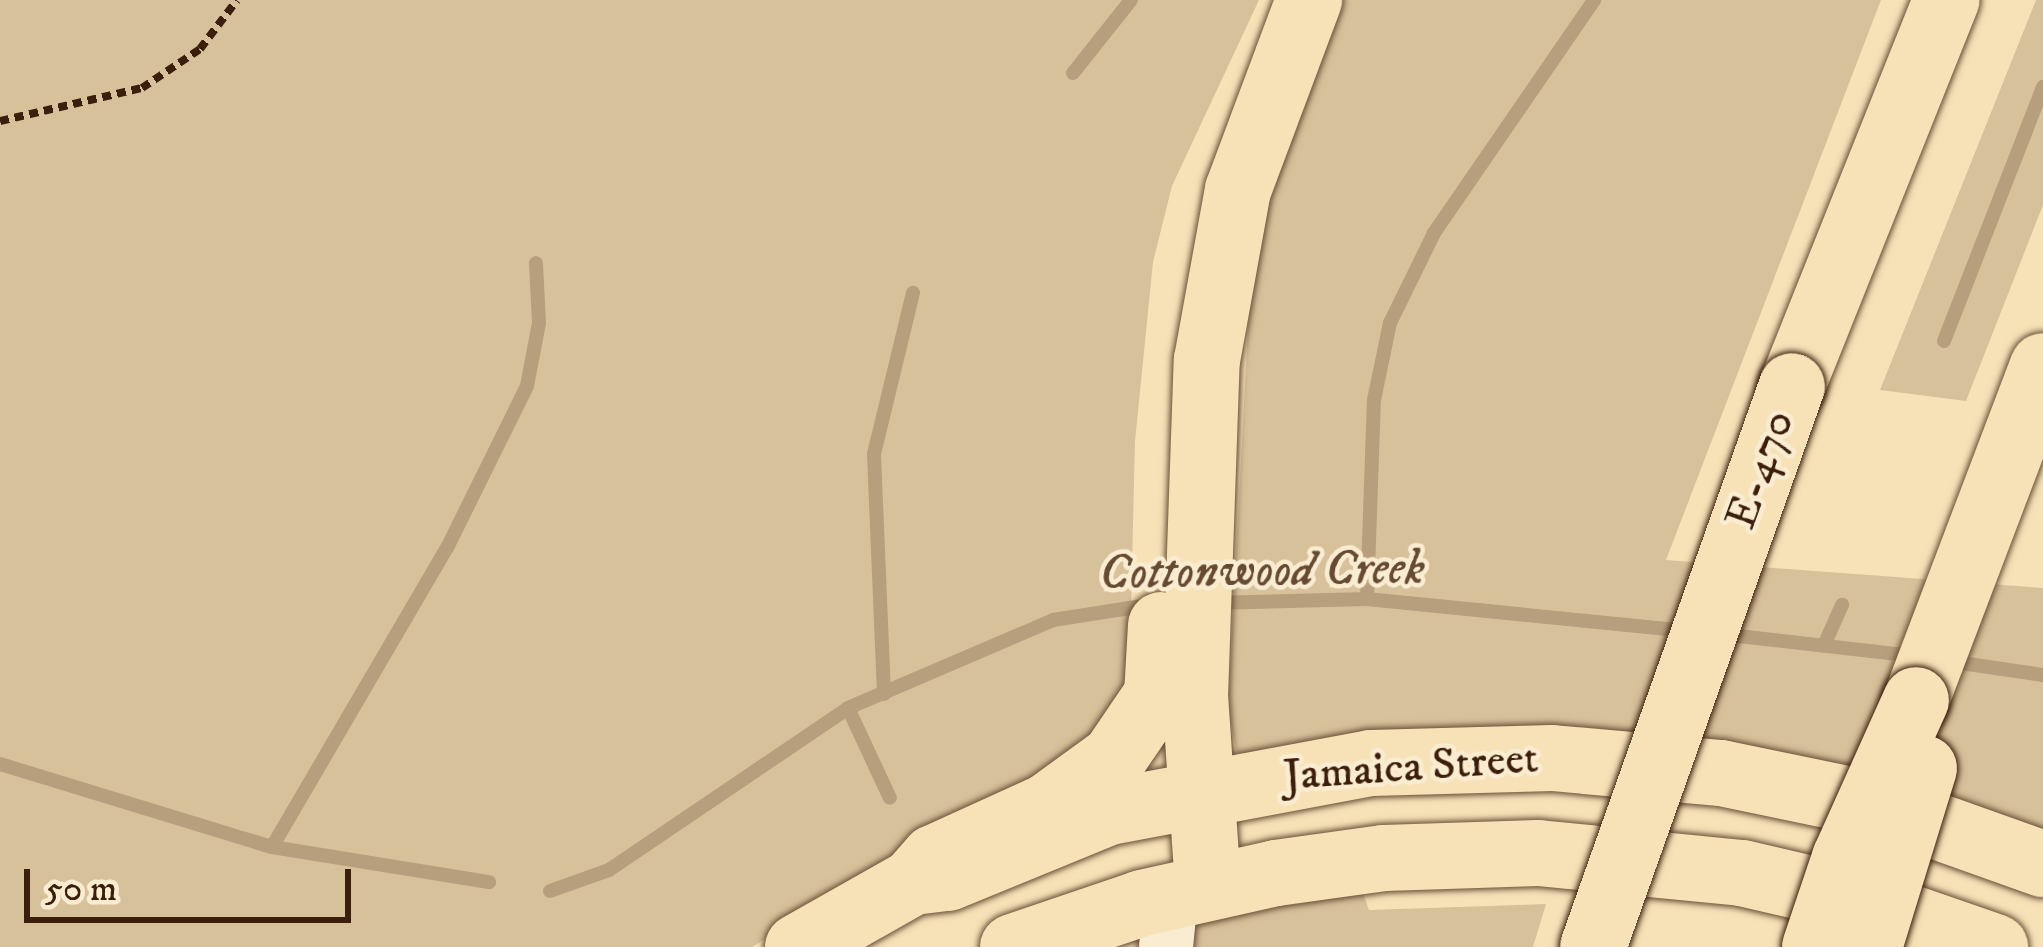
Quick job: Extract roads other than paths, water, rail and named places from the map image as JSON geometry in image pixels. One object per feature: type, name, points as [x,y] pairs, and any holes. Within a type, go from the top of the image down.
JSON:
[{"type":"main road","points":[[1182,909],[1201,790],[1176,695],[1184,464],[1252,141],[1310,0]]},
{"type":"main road","name":"E-470","points":[[1593,947],[1792,386],[1946,0]]},
{"type":"main road","points":[[1815,947],[1845,858],[1916,700],[2036,386]]},
{"type":"main road","points":[[913,882],[934,858],[1048,806],[1097,773],[1176,695]]},
{"type":"main road","points":[[1868,947],[1925,776],[1916,700]]},
{"type":"main road","name":"Jamaica Street","points":[[798,947],[913,882],[948,878],[1061,829],[1201,790],[1417,760],[1632,762],[1862,802],[2043,863]]},
{"type":"main road","name":"Jamaica Street","points":[[1013,947],[1384,858],[1603,855],[1800,886],[1995,947]]},
{"type":"waterway","points":[[1073,73],[1131,0]]},
{"type":"waterway","points":[[1367,599],[1374,400],[1390,323],[1434,233],[1594,0]]},
{"type":"waterway","points":[[1944,341],[2043,87]]},
{"type":"waterway","points":[[272,847],[448,546],[527,386],[539,323],[536,263]]},
{"type":"waterway","points":[[884,694],[874,454],[913,293]]},
{"type":"waterway","name":"Cottonwood Creek","points":[[1213,603],[1367,599],[1687,631]]},
{"type":"waterway","name":"Cottonwood Creek","points":[[550,891],[609,870],[848,708],[1053,620],[1149,605]]},
{"type":"waterway","points":[[1825,643],[1842,605]]},
{"type":"waterway","name":"Cottonwood Creek","points":[[1721,634],[1913,656]]},
{"type":"waterway","name":"Cottonwood Creek","points":[[1947,661],[2043,675]]},
{"type":"waterway","points":[[848,708],[890,798]]},
{"type":"waterway","name":"Cottonwood Creek","points":[[0,764],[272,847],[489,882]]}]
